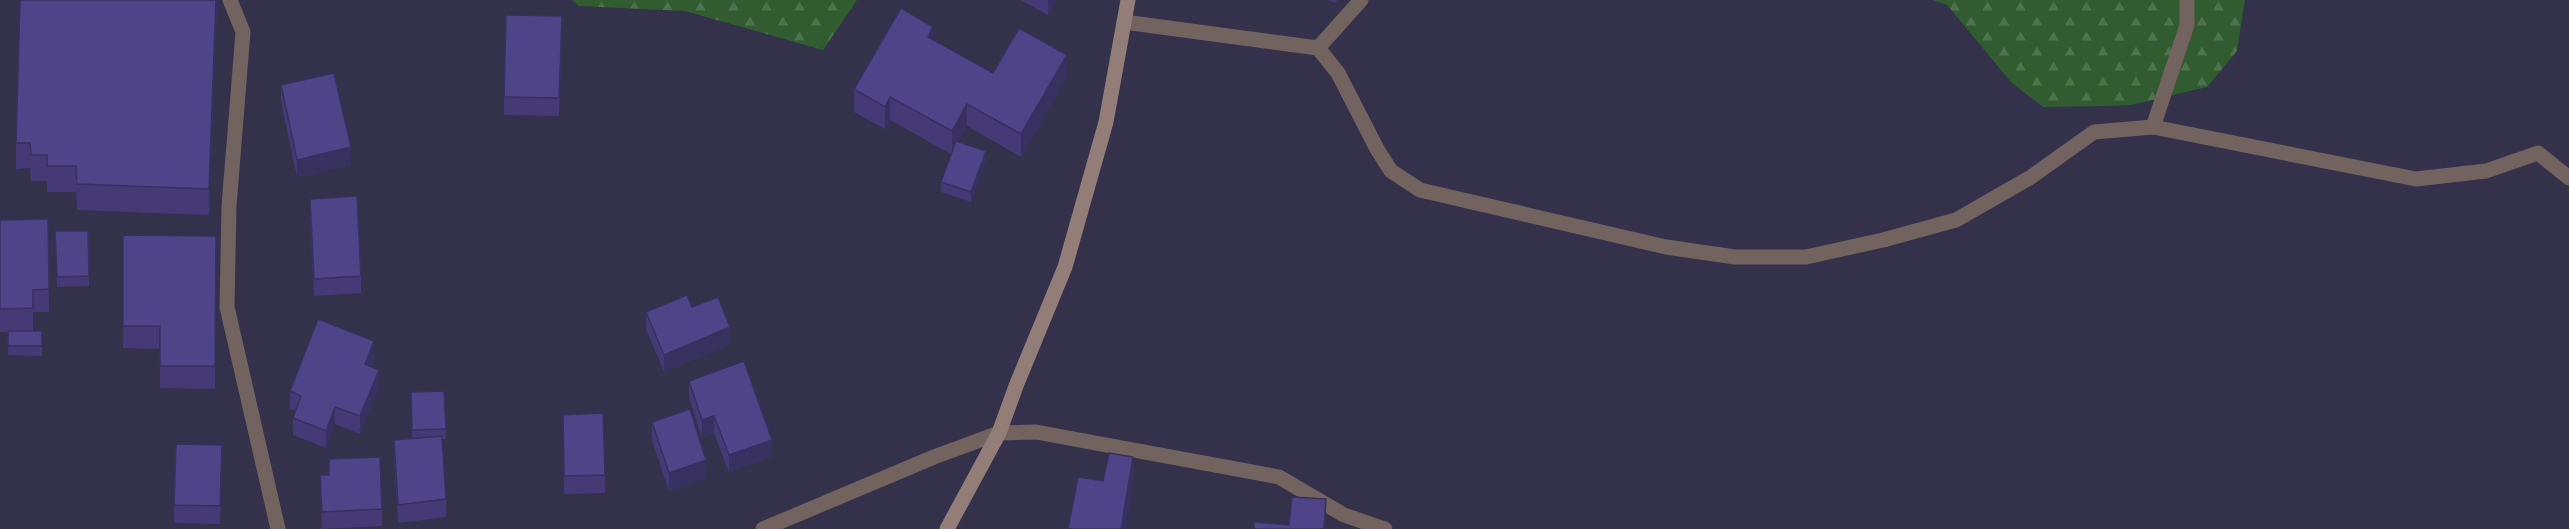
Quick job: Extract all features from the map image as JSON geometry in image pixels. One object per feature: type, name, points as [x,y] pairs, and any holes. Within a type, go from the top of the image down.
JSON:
[{"type":"street","points":[[230,0],[243,32],[230,206],[227,307],[278,529]]},
{"type":"street","points":[[947,529],[999,433],[1065,267],[1106,122],[1128,0]]},
{"type":"street","points":[[1318,48],[1361,0]]},
{"type":"street","points":[[2153,127],[2187,25],[2187,0]]},
{"type":"street","points":[[1124,22],[1318,48],[1338,73],[1377,149],[1391,171],[1420,190],[1666,247],[1735,256],[1806,256],[1883,240],[1956,220],[2031,177],[2094,132],[2153,127],[2416,179],[2486,171],[2538,153],[2569,178]]},
{"type":"street","points":[[764,529],[933,457],[999,433],[1036,432],[1279,477],[1344,522],[1385,529]]},
{"type":"green space","points":[[572,0],[857,0],[823,50],[685,11],[579,6]]},
{"type":"green space","points":[[1933,0],[2245,0],[2237,51],[2207,87],[2131,105],[2043,107],[2011,82],[1947,5]]},
{"type":"building","points":[[20,0],[216,0],[209,189],[77,184],[76,166],[47,166],[47,155],[31,155],[30,143],[16,143]]},
{"type":"building","points":[[901,8],[933,27],[928,37],[993,73],[1019,28],[1067,55],[1021,134],[967,104],[952,131],[890,97],[885,107],[854,89]]},
{"type":"building","points":[[506,15],[562,16],[559,98],[504,97]]},
{"type":"building","points":[[334,73],[351,147],[297,160],[281,85]]},
{"type":"building","points":[[956,141],[986,151],[971,192],[941,182]]},
{"type":"building","points":[[357,196],[361,276],[314,279],[310,199]]},
{"type":"building","points":[[48,219],[49,289],[33,290],[33,308],[0,309],[0,220]]},
{"type":"building","points":[[55,231],[88,231],[89,276],[57,277]]},
{"type":"building","points":[[123,235],[216,236],[215,366],[160,366],[160,326],[123,326]]},
{"type":"building","points":[[687,295],[692,307],[718,297],[730,327],[664,355],[646,312]]},
{"type":"building","points":[[318,319],[374,341],[365,364],[379,370],[360,416],[335,407],[326,431],[293,418],[301,396],[290,391]]},
{"type":"building","points":[[8,331],[42,331],[42,346],[8,346]]},
{"type":"building","points":[[744,361],[772,440],[729,455],[714,416],[702,420],[689,381]]},
{"type":"building","points":[[444,391],[446,429],[412,430],[411,392]]},
{"type":"building","points":[[690,409],[706,460],[669,473],[652,422]]},
{"type":"building","points":[[603,413],[605,475],[564,476],[563,415]]},
{"type":"building","points":[[442,436],[446,499],[398,505],[394,440]]},
{"type":"building","points":[[176,444],[222,445],[220,506],[174,505]]},
{"type":"building","points":[[1109,453],[1133,457],[1121,529],[1068,529],[1078,477],[1103,481]]},
{"type":"building","points":[[380,457],[382,509],[322,512],[320,475],[329,475],[329,459]]},
{"type":"building","points":[[1292,497],[1326,499],[1324,529],[1254,529],[1254,522],[1289,525]]}]
